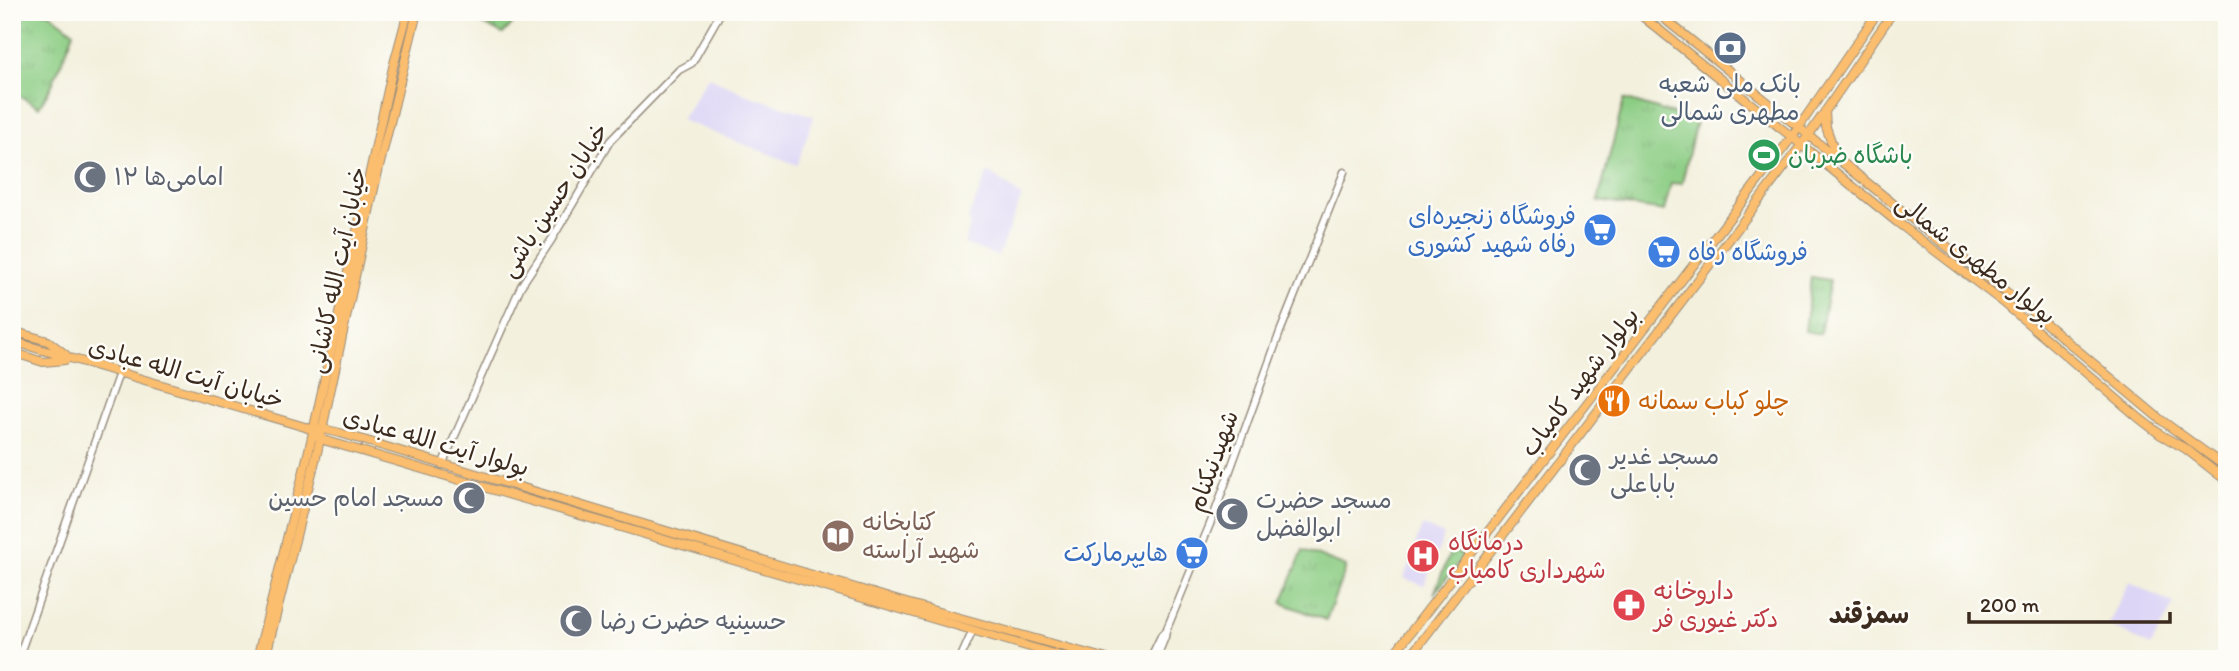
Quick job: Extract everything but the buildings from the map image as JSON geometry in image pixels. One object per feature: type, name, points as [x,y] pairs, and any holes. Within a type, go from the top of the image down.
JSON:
[{"type":"main road","points":[[257,659],[313,430],[397,70],[408,12]]},
{"type":"main road","name":"خیابان آیت الله کاشانی","points":[[265,659],[323,429],[397,70],[417,12]]},
{"type":"main road","name":"بولوار مطهری شمالی","points":[[1637,12],[1897,222],[2003,302],[2139,418],[2186,449],[2227,481]]},
{"type":"main road","name":"بولوار مطهری شمالی","points":[[1656,12],[1927,231],[2026,307],[2157,417],[2227,468]]},
{"type":"main road","name":"بولوار شهید کامیاب","points":[[1390,659],[1792,137],[1878,12]]},
{"type":"main road","name":"بولوار شهید کامیاب","points":[[1408,659],[1810,135],[1893,12]]},
{"type":"main road","points":[[1679,46],[1686,36]]},
{"type":"main road","points":[[1825,111],[1826,127],[1837,157]]},
{"type":"main road","points":[[1721,230],[1731,237]]},
{"type":"main road","name":"خیابان آیت الله عبادی","points":[[12,331],[48,341],[71,359],[313,430]]},
{"type":"main road","points":[[12,341],[71,359]]},
{"type":"main road","points":[[12,352],[43,362],[71,359]]},
{"type":"main road","name":"بولوار آیت الله عبادی","points":[[313,430],[323,429],[605,511],[899,601],[1107,659]]},
{"type":"main road","name":"بولوار آیت الله عبادی","points":[[313,430],[320,439],[973,630],[1052,656],[1071,659]]},
{"type":"street","name":"خیابان حسین باشی","points":[[442,465],[521,286],[610,141],[679,70],[692,63],[720,12]]},
{"type":"street","name":"شهیدنیکنام","points":[[1166,631],[1215,512],[1280,332],[1344,172]]},
{"type":"street","points":[[18,659],[119,373]]},
{"type":"street","points":[[960,659],[973,630]]},
{"type":"street","points":[[1150,659],[1166,631]]},
{"type":"street","points":[[1156,659],[1166,631]]},
{"type":"shaded area","points":[[708,76],[747,95],[814,116],[797,165],[681,120]]},
{"type":"shaded area","points":[[988,172],[1022,196],[998,256],[964,244],[970,225],[968,218]]},
{"type":"shaded area","name":"درمانگاه شهرداری کامیاب","points":[[1422,525],[1444,535],[1424,586],[1404,578]]},
{"type":"shaded area","points":[[2129,582],[2174,604],[2151,646],[2108,625]]},
{"type":"green space","points":[[12,12],[48,12],[74,32],[52,85],[39,107],[18,95],[17,86],[12,81]]},
{"type":"green space","points":[[460,12],[523,12],[503,34]]},
{"type":"green space","points":[[1624,99],[1696,121],[1682,183],[1671,184],[1664,211],[1598,201]]},
{"type":"green space","points":[[1811,277],[1830,280],[1820,334],[1805,331]]},
{"type":"green space","points":[[1453,545],[1457,553],[1464,556],[1434,594]]},
{"type":"green space","points":[[1303,550],[1346,567],[1326,620],[1282,603]]},
{"type":"place","name":"بانک ملی شعبه مطهری شمالی","points":[[1730,48]]},
{"type":"place","name":"باشگاه ضربان","points":[[1764,155]]},
{"type":"place","name":"۱۲ امامی‌ها","points":[[90,177]]},
{"type":"place","name":"فروشگاه زنجیره‌ای رفاه شهید کشوری","points":[[1600,230]]},
{"type":"place","name":"فروشگاه رفاه","points":[[1664,252]]},
{"type":"place","name":"چلو کباب سمانه","points":[[1614,401]]},
{"type":"place","name":"مسجد غدیر باباعلی","points":[[1585,470]]},
{"type":"place","name":"مسجد امام حسین","points":[[469,498]]},
{"type":"place","name":"مسجد حضرت ابوالفضل","points":[[1232,514]]},
{"type":"place","name":"کتابخانه شهید آراسته","points":[[838,536]]},
{"type":"place","name":"هایپرمارکت","points":[[1192,553]]},
{"type":"place","name":"درمانگاه شهرداری کامیاب","points":[[1423,556]]},
{"type":"place","name":"داروخانه دکتر غیوری فر","points":[[1629,605]]},
{"type":"place","name":"حسینیه حضرت رضا","points":[[576,621]]},
{"type":"district","name":"سمزقند","points":[[1869,614]]}]
